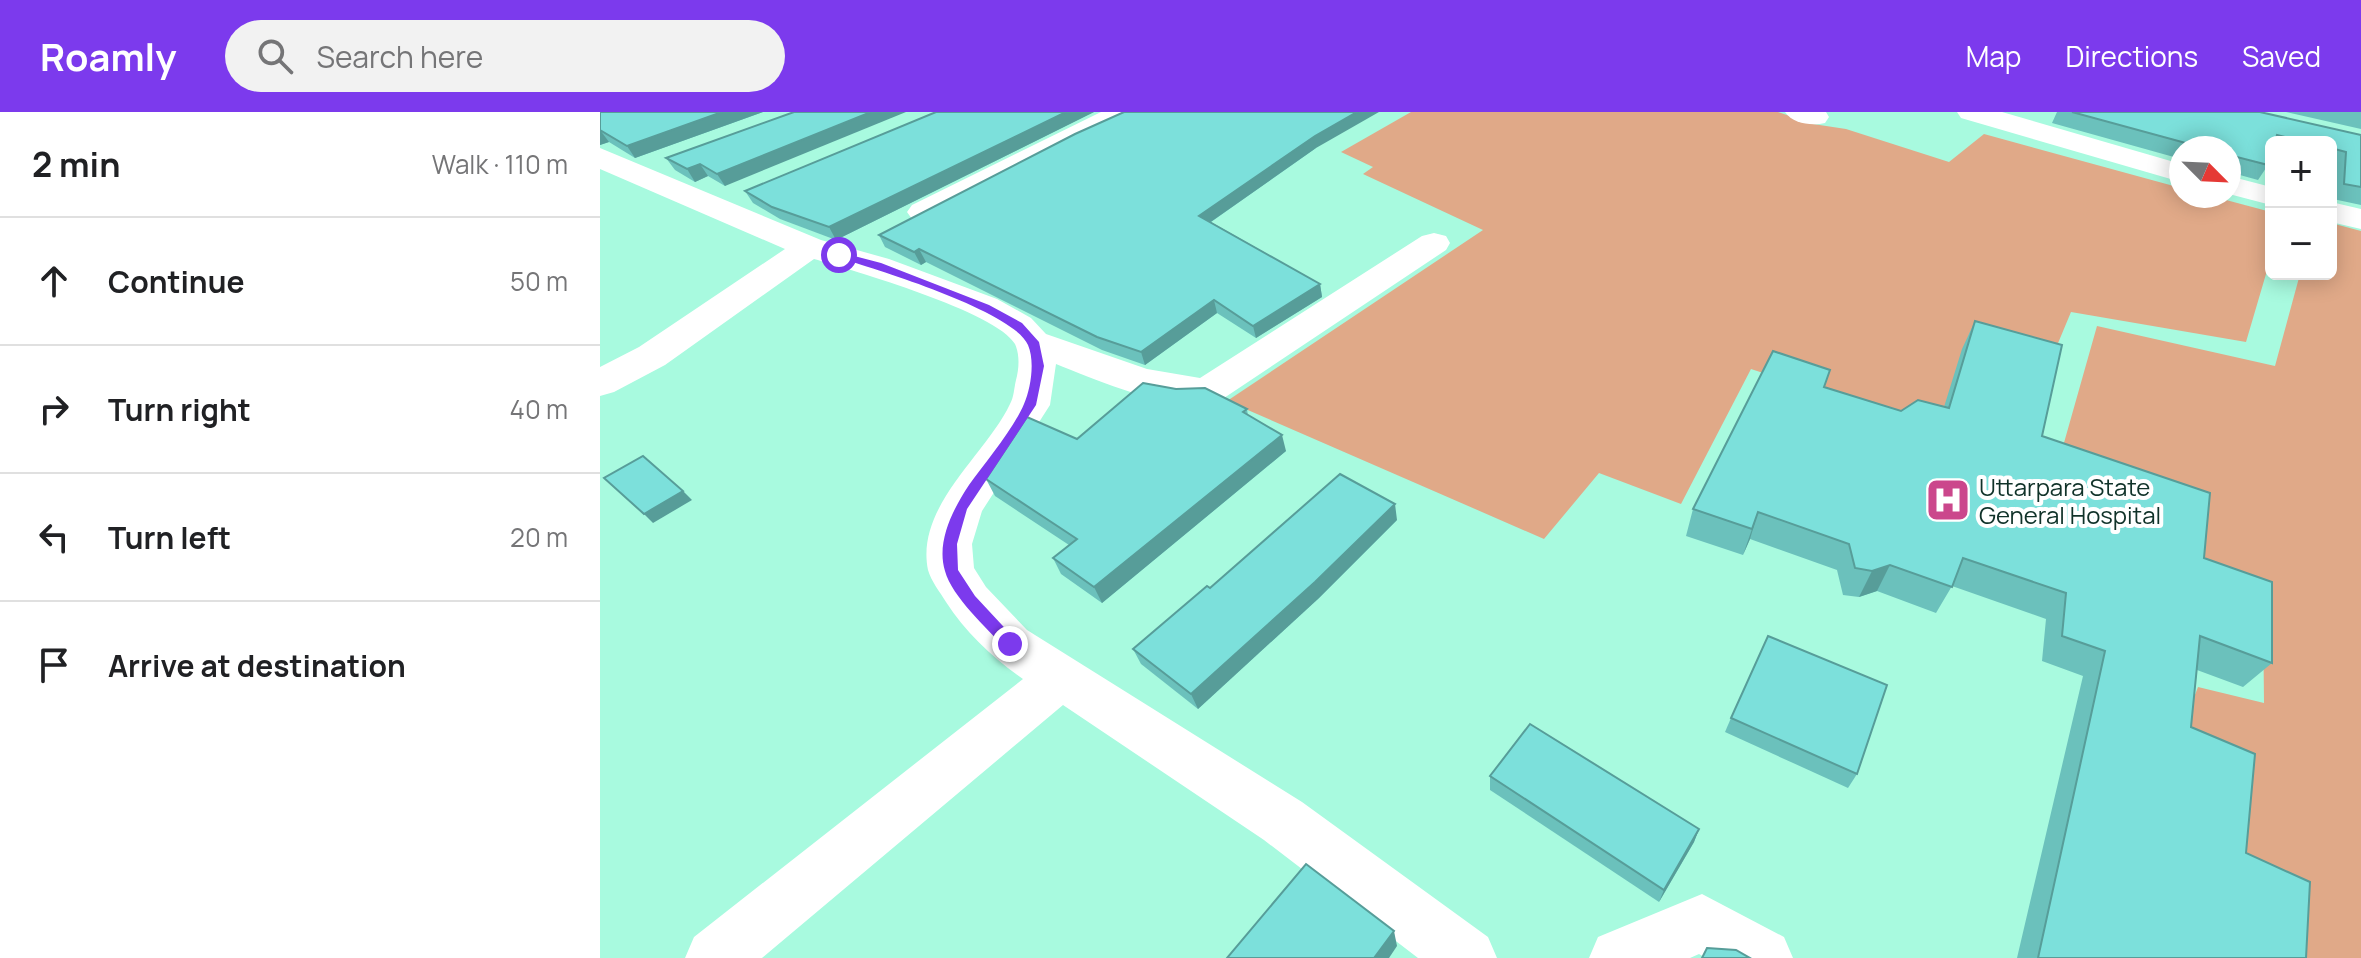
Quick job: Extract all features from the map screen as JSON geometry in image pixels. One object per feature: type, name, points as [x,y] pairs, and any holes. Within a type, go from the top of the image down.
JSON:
[{"type":"street","points":[[600,383],[652,356],[824,251],[886,231],[1068,137],[1124,112]]},
{"type":"street","points":[[1974,112],[2169,169]]},
{"type":"street","points":[[615,165],[672,158]]},
{"type":"street","points":[[615,165],[710,207],[824,251],[877,266],[985,307],[1018,326],[1033,342],[1160,386],[1184,391],[1207,391],[1434,243]]},
{"type":"street","points":[[2241,188],[2265,194]]},
{"type":"street","points":[[710,207],[753,189]]},
{"type":"street","points":[[2337,213],[2361,219]]},
{"type":"street","points":[[1033,342],[1038,366],[1030,405],[961,508],[950,544],[951,571],[970,600],[1010,644],[1283,821],[1467,958]]},
{"type":"street","points":[[715,958],[1062,677]]},
{"type":"street","points":[[1619,958],[1702,923],[1763,958]]},
{"type":"shaded area","points":[[1411,112],[1778,112],[1813,124],[1846,129],[1949,162],[1984,134],[2169,185],[2169,208],[2241,208],[2241,204],[2265,210],[2265,277],[2246,342],[2071,312],[2046,372],[1940,421],[1836,397],[1751,369],[1681,504],[1599,473],[1544,539],[1227,401],[1483,230],[1363,174],[1373,167],[1341,152]]},
{"type":"shaded area","points":[[2337,225],[2361,231],[2361,958],[2271,958],[2177,741],[2198,687],[2264,703],[2263,605],[2058,464],[2097,326],[2275,366],[2298,280],[2337,280]]},
{"type":"building","points":[[600,112],[722,112],[627,146],[600,130]]},
{"type":"building","points":[[794,112],[871,112],[717,174],[700,164],[687,169],[666,158]]},
{"type":"building","points":[[936,112],[1066,112],[829,227],[772,207],[745,191]]},
{"type":"building","points":[[1124,112],[1357,112],[1315,136],[1199,216],[1320,284],[1253,326],[1214,300],[1141,352],[1097,337],[919,249],[914,252],[879,235],[1075,134]]},
{"type":"building","points":[[2072,112],[2260,112],[2361,135],[2361,187],[2344,184],[2346,152],[2337,150],[2337,136],[2265,136],[2265,164],[2241,158],[2241,136],[2169,136],[2169,138]]},
{"type":"building","points":[[1975,321],[2062,345],[2042,436],[2210,493],[2204,558],[2272,582],[2272,663],[2200,636],[2191,727],[2255,754],[2246,853],[2310,882],[2306,958],[2038,958],[2105,651],[2062,636],[2066,593],[1963,558],[1952,587],[1890,565],[1872,571],[1855,568],[1849,544],[1758,512],[1752,529],[1693,509],[1773,351],[1830,370],[1824,387],[1901,411],[1918,400],[1949,408]]},
{"type":"building","points":[[1143,383],[1176,389],[1205,388],[1247,409],[1243,412],[1282,435],[1094,587],[1053,558],[1077,539],[986,479],[1027,417],[1077,439]]},
{"type":"building","points":[[643,456],[683,491],[644,514],[604,478]]},
{"type":"building","points":[[1340,474],[1395,504],[1315,582],[1191,694],[1133,649],[1207,586],[1210,588]]},
{"type":"building","points":[[1768,636],[1887,685],[1857,774],[1731,718]]},
{"type":"building","points":[[1530,724],[1699,829],[1664,890],[1490,776]]},
{"type":"building","points":[[1306,864],[1394,931],[1374,958],[1227,958]]},
{"type":"building","points":[[1707,948],[1736,950],[1750,958],[1702,958]]},
{"type":"place","name":"Uttarpara State General Hospital","points":[[1948,500]]},
{"type":"route","points":[[839,255],[985,307],[1018,326],[1033,342],[1038,366],[1030,405],[961,508],[950,544],[951,571],[970,600],[1010,644]]}]
